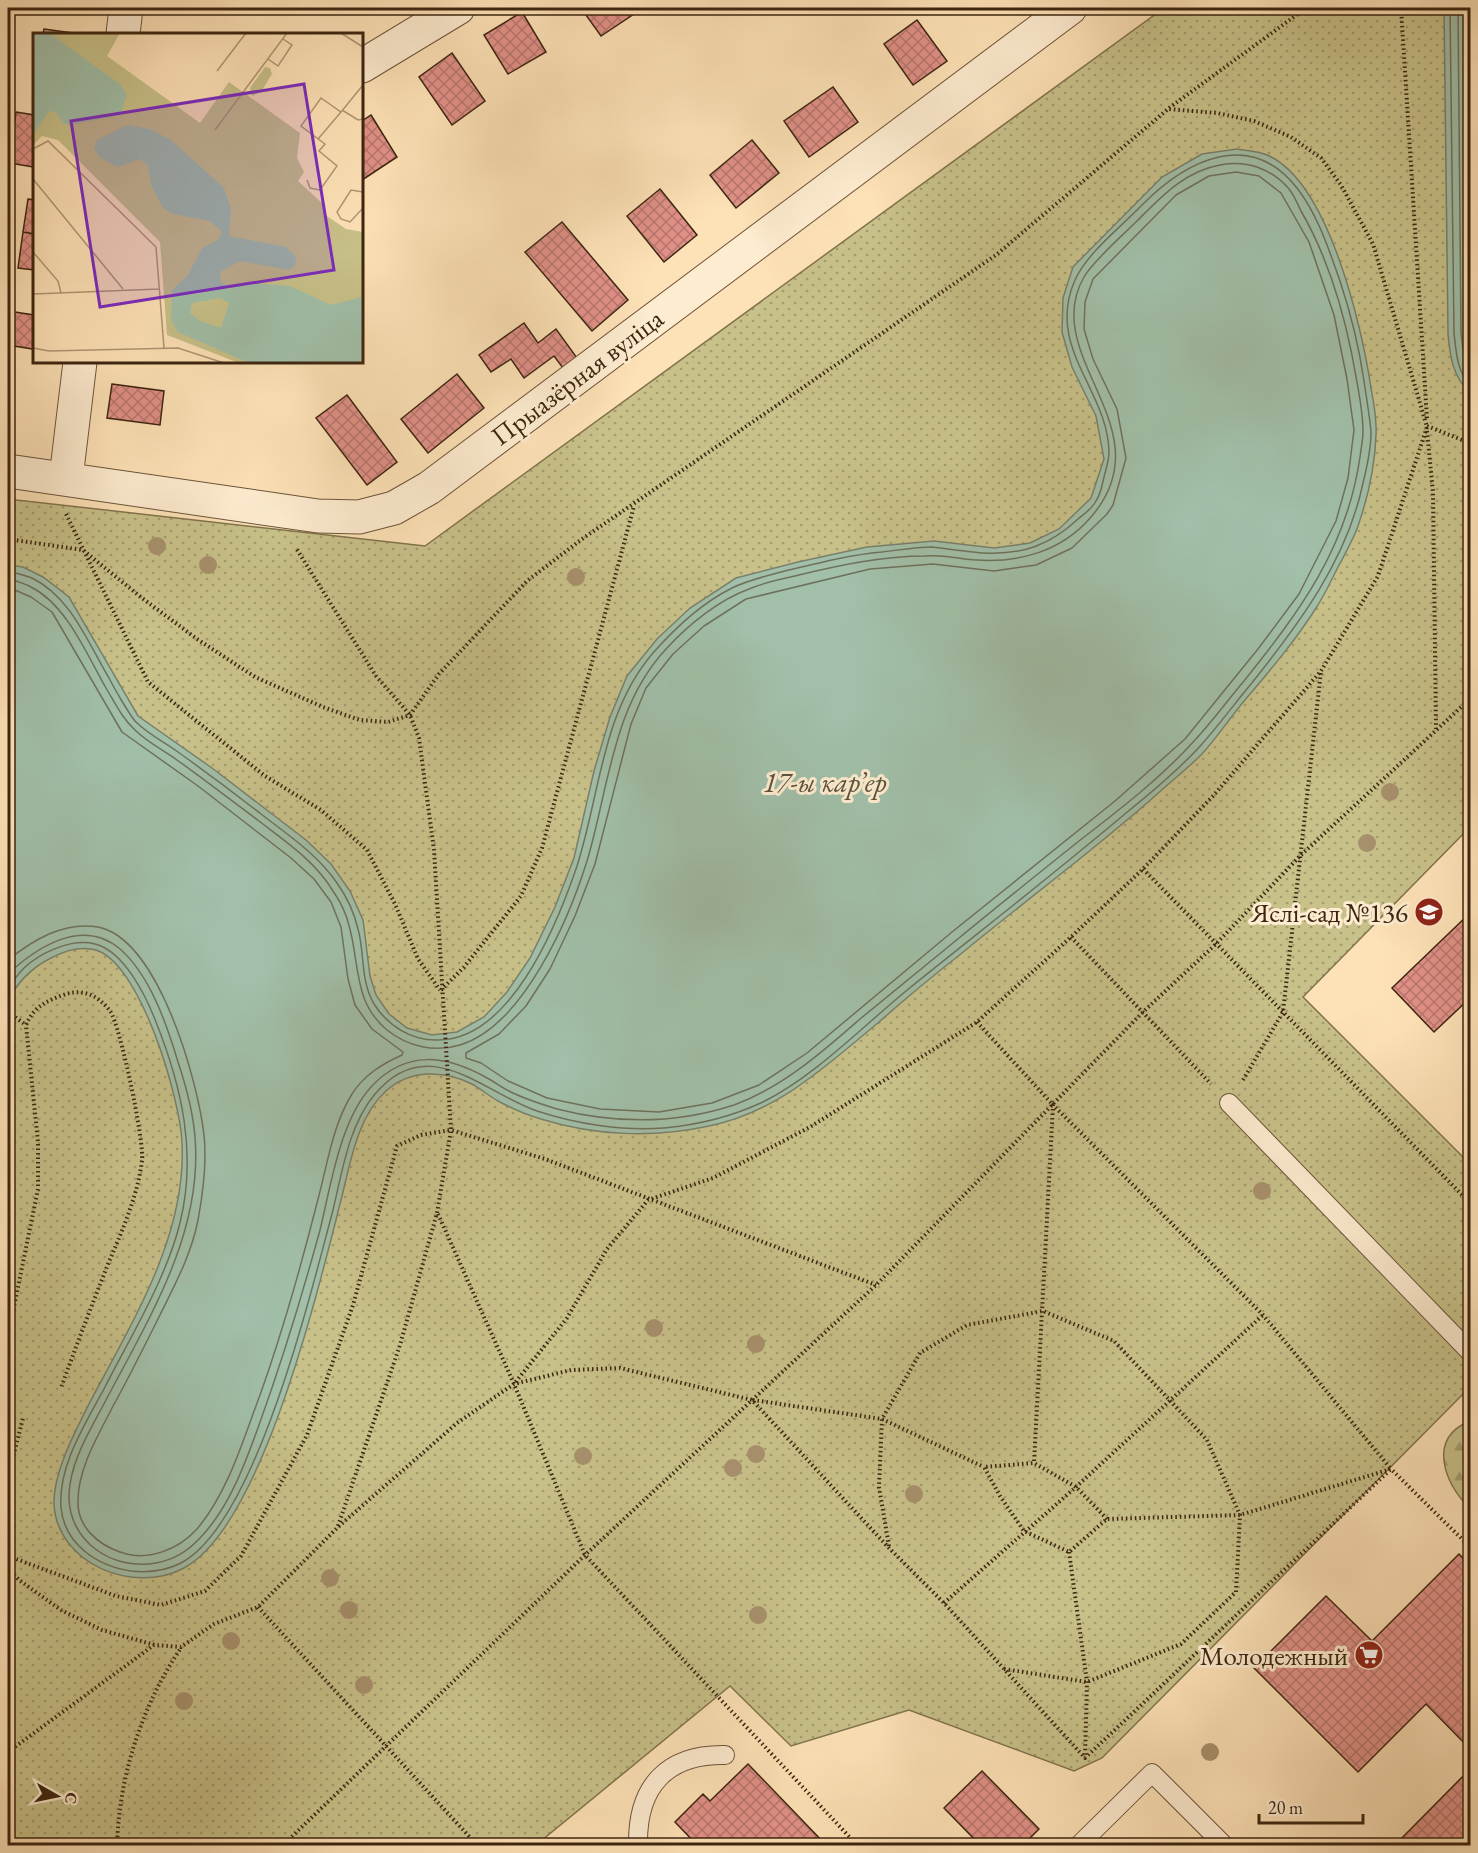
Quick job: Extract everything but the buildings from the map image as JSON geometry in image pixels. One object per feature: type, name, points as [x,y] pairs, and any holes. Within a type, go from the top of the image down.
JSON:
[{"type":"street","points":[[123,33],[126,8]]},
{"type":"street","points":[[363,65],[458,8]]},
{"type":"street","name":"Прыазёрная вуліца","points":[[8,471],[318,516],[359,517],[394,508],[429,488],[1070,8]]},
{"type":"street","points":[[56,477],[80,363]]},
{"type":"lane","points":[[1229,1103],[1470,1352]]},
{"type":"lane","points":[[641,1845],[638,1842],[638,1823],[642,1805],[651,1788],[663,1774],[692,1758],[725,1755]]},
{"type":"lane","points":[[1078,1845],[1152,1773],[1225,1845]]},
{"type":"path","points":[[8,540],[83,550],[197,639],[255,677],[323,707],[360,720],[388,722],[410,715],[439,674],[527,581],[582,539],[996,255],[1168,109],[1306,8]]},
{"type":"path","points":[[1401,8],[1433,492],[1436,730]]},
{"type":"path","points":[[117,1845],[126,1778],[140,1727],[159,1680],[181,1647],[214,1624],[258,1607],[338,1527],[457,1423],[514,1384],[567,1318],[607,1249],[648,1200],[713,1178],[810,1126],[977,1022],[1143,869],[1213,796],[1322,671],[1378,576],[1427,427],[1373,244],[1341,185],[1321,158],[1291,137],[1254,121],[1217,113],[1168,109]]},
{"type":"path","points":[[1427,427],[1470,443]]},
{"type":"path","points":[[56,477],[83,550],[148,682],[265,776],[321,810],[367,849],[395,904],[418,959],[441,990]]},
{"type":"path","points":[[441,990],[464,967],[521,896],[542,848],[634,505]]},
{"type":"path","points":[[272,509],[376,676],[410,715],[419,738],[434,850],[451,1130],[438,1213],[400,1346],[338,1527]]},
{"type":"path","points":[[1071,937],[1229,1103],[1283,1012],[1322,671]]},
{"type":"path","points":[[282,1845],[585,1555],[876,1285],[1143,1012],[1216,944],[1300,856],[1470,699]]},
{"type":"path","points":[[1143,869],[1470,1203]]},
{"type":"path","points":[[8,1336],[38,1189],[38,1142],[26,1025],[33,1010],[65,994],[82,992],[96,996],[112,1012],[121,1040],[143,1158],[136,1194],[61,1388]]},
{"type":"path","points":[[8,1012],[26,1025]]},
{"type":"path","points":[[977,1022],[1053,1105],[1263,1315],[1391,1469],[1470,1547]]},
{"type":"path","points":[[1035,1463],[1053,1105]]},
{"type":"path","points":[[8,1556],[116,1596],[161,1605],[205,1591],[242,1556],[307,1435],[353,1305],[397,1146],[421,1135],[451,1130],[545,1159],[876,1285]]},
{"type":"path","points":[[438,1213],[514,1384],[585,1555],[858,1845]]},
{"type":"path","points":[[889,1548],[879,1486],[882,1419],[920,1353],[967,1325],[1043,1311],[1114,1341],[1207,1440],[1240,1515],[1236,1592],[1181,1644],[1087,1682],[1004,1669]]},
{"type":"path","points":[[944,1603],[1076,1487],[1263,1315]]},
{"type":"path","points":[[514,1384],[571,1370],[620,1368],[752,1400],[882,1419],[984,1467],[1035,1463],[1076,1487],[1107,1519]]},
{"type":"path","points":[[752,1400],[889,1548],[944,1603],[1085,1758]]},
{"type":"path","points":[[8,1477],[22,1418]]},
{"type":"path","points":[[984,1467],[1000,1496],[1024,1531],[1069,1552]]},
{"type":"path","points":[[1069,1552],[1107,1519],[1240,1515],[1391,1469]]},
{"type":"path","points":[[1085,1758],[1391,1469]]},
{"type":"path","points":[[1069,1552],[1087,1682],[1085,1758]]},
{"type":"path","points":[[8,1569],[19,1580],[61,1610],[102,1629],[154,1645],[181,1647]]},
{"type":"path","points":[[258,1607],[478,1845]]},
{"type":"path","points":[[8,1752],[154,1645]]},
{"type":"green space","points":[[1164,8],[1470,8],[1470,827],[1303,997],[1470,1164],[1470,1387],[1102,1758],[1074,1771],[909,1710],[791,1746],[730,1686],[536,1845],[8,1846],[8,499],[425,546]]},
{"type":"green space","points":[[1470,1421],[1470,1509],[1453,1487],[1447,1474],[1444,1450],[1448,1439],[1456,1429]]},
{"type":"water","points":[[1444,8],[1470,8],[1470,393],[1464,387],[1453,366],[1448,334]]},
{"type":"water","name":"17-ы кар’ер","points":[[1237,149],[1267,155],[1289,170],[1308,194],[1325,224],[1339,259],[1360,330],[1374,406],[1376,435],[1373,469],[1362,515],[1325,593],[1289,646],[1211,743],[1196,760],[1132,816],[821,1070],[757,1110],[734,1119],[688,1130],[646,1134],[603,1132],[561,1125],[530,1115],[498,1101],[472,1084],[450,1076],[416,1075],[395,1084],[376,1102],[361,1129],[302,1346],[262,1457],[238,1505],[212,1544],[184,1568],[164,1575],[143,1578],[122,1575],[101,1569],[83,1558],[69,1543],[58,1525],[54,1504],[57,1478],[72,1438],[154,1277],[176,1211],[181,1177],[182,1142],[174,1096],[155,1035],[128,980],[113,961],[96,950],[90,949],[61,953],[32,971],[21,981],[8,1000],[8,565],[23,567],[43,577],[69,597],[138,716],[212,768],[306,840],[331,864],[350,891],[363,920],[370,976],[376,995],[389,1014],[407,1028],[432,1035],[457,1032],[484,1017],[507,992],[530,958],[555,907],[574,858],[594,771],[610,717],[627,676],[657,639],[690,608],[736,578],[867,547],[934,541],[994,548],[1030,543],[1059,529],[1091,498],[1104,459],[1096,416],[1072,367],[1062,332],[1063,298],[1073,267],[1162,177],[1202,154]]},
{"type":"place","name":"Яслі-сад №136","points":[[1429,912]]},
{"type":"place","name":"Молодежный","points":[[1369,1655]]}]
